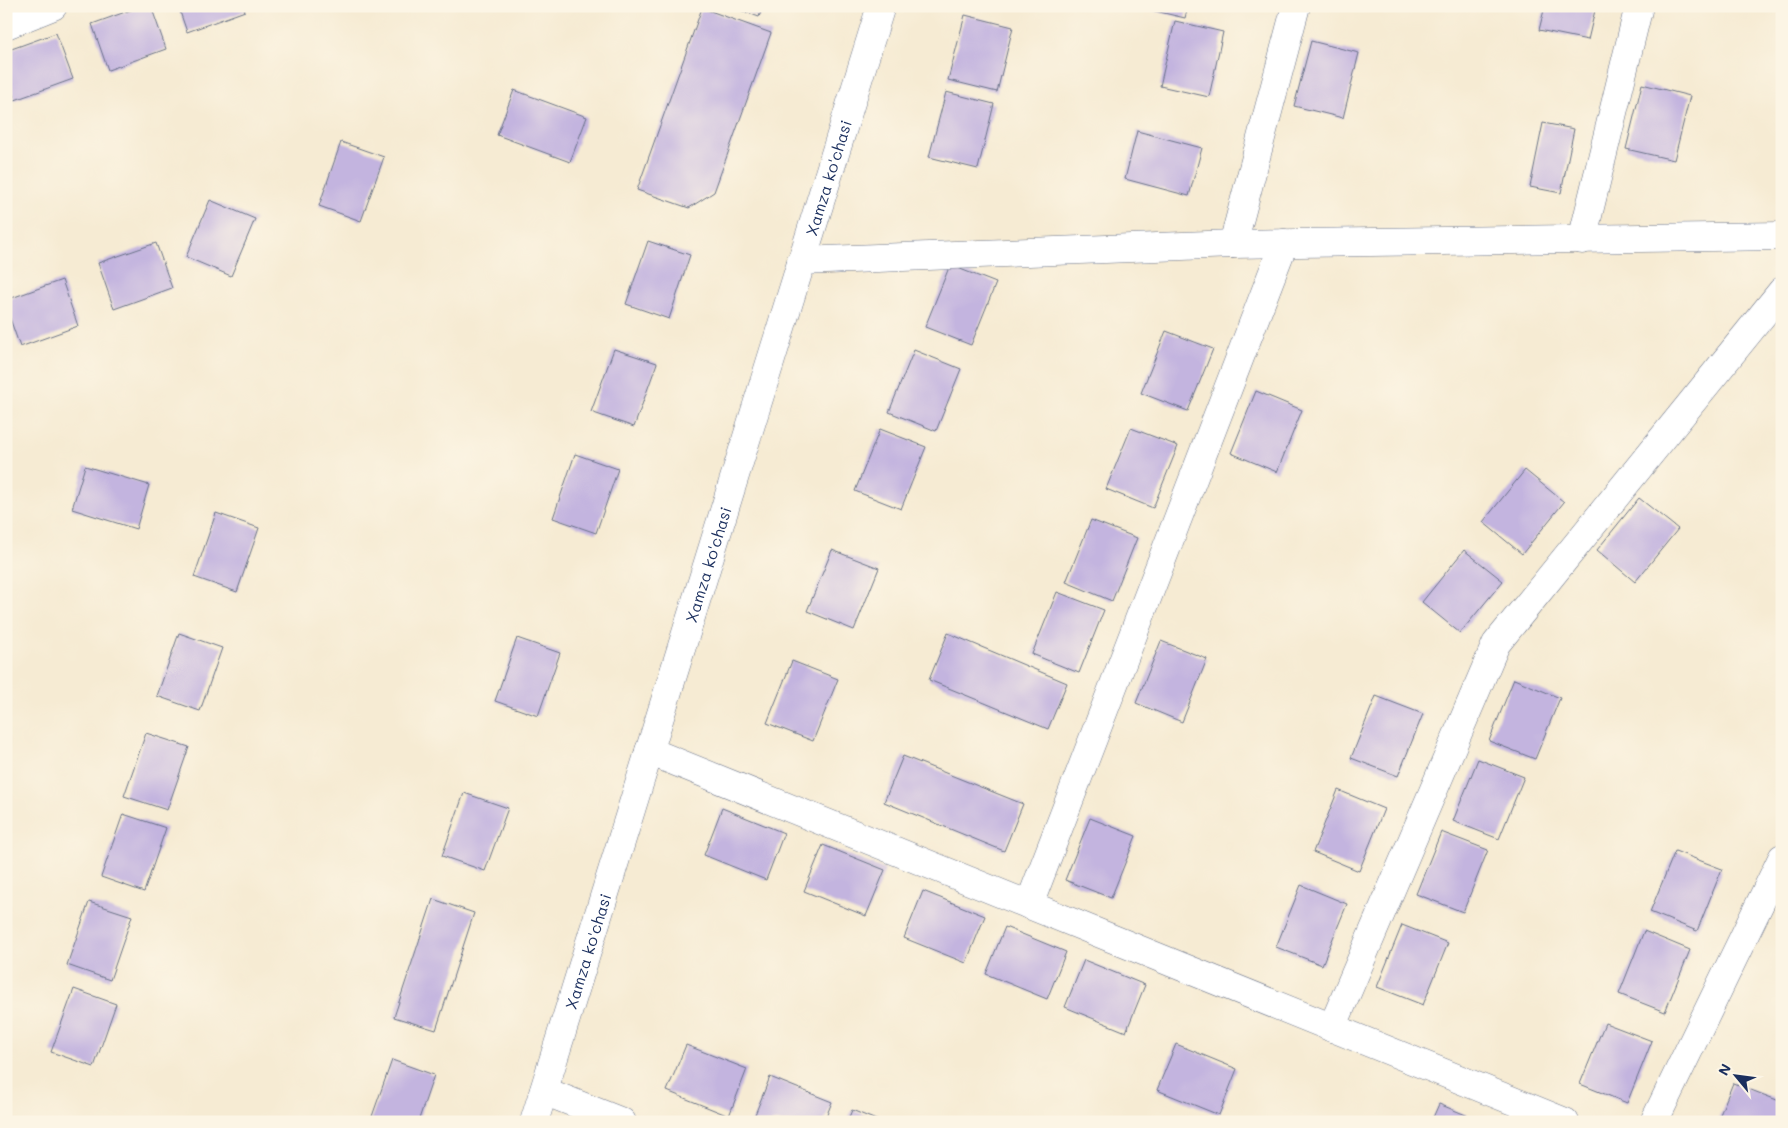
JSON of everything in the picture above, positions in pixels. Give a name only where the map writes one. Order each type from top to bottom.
[{"type":"street","points":[[6,25],[53,6]]},
{"type":"street","name":"Xamza ko'chasi","points":[[534,1122],[881,6]]},
{"type":"street","points":[[1233,244],[1296,6]]},
{"type":"street","points":[[1582,240],[1639,6]]},
{"type":"street","points":[[801,262],[1233,244],[1782,236]]},
{"type":"street","points":[[1030,906],[1284,243]]},
{"type":"street","points":[[1332,1028],[1496,644],[1782,291]]},
{"type":"street","points":[[649,751],[1565,1122]]},
{"type":"street","points":[[1654,1122],[1782,858]]},
{"type":"street","points":[[544,1091],[622,1122]]},
{"type":"building","points":[[142,6],[151,6],[166,49],[108,70],[92,24]]},
{"type":"building","points":[[178,6],[243,6],[245,11],[187,32]]},
{"type":"building","points":[[729,6],[763,6],[759,17]]},
{"type":"building","points":[[1134,6],[1188,6],[1185,18]]},
{"type":"building","points":[[1545,6],[1596,6],[1588,40],[1539,30]]},
{"type":"building","points":[[702,8],[771,33],[714,192],[689,208],[637,190]]},
{"type":"building","points":[[965,15],[1013,27],[997,92],[948,80]]},
{"type":"building","points":[[1175,21],[1223,32],[1209,97],[1160,86]]},
{"type":"building","points":[[56,33],[73,79],[15,100],[6,76],[6,51]]},
{"type":"building","points":[[1311,41],[1359,53],[1343,118],[1294,106]]},
{"type":"building","points":[[1642,84],[1690,96],[1674,160],[1626,149]]},
{"type":"building","points":[[514,90],[587,117],[570,162],[497,135]]},
{"type":"building","points":[[946,92],[994,104],[978,169],[929,157]]},
{"type":"building","points":[[1543,123],[1574,129],[1561,193],[1530,187]]},
{"type":"building","points":[[1137,131],[1202,148],[1189,196],[1125,179]]},
{"type":"building","points":[[341,142],[384,157],[361,221],[319,206]]},
{"type":"building","points":[[210,200],[255,219],[231,276],[186,257]]},
{"type":"building","points":[[648,241],[690,255],[669,319],[626,304]]},
{"type":"building","points":[[156,243],[172,288],[114,309],[98,263]]},
{"type":"building","points":[[950,265],[996,283],[971,345],[925,327]]},
{"type":"building","points":[[62,280],[78,326],[20,347],[6,307],[6,300]]},
{"type":"building","points":[[1166,331],[1213,349],[1188,411],[1141,393]]},
{"type":"building","points":[[614,349],[657,363],[634,427],[591,412]]},
{"type":"building","points":[[914,350],[961,369],[936,431],[889,412]]},
{"type":"building","points":[[1256,391],[1302,410],[1277,472],[1231,453]]},
{"type":"building","points":[[1131,428],[1178,446],[1153,508],[1106,489]]},
{"type":"building","points":[[880,429],[926,447],[901,509],[855,491]]},
{"type":"building","points":[[575,454],[618,469],[596,533],[553,518]]},
{"type":"building","points":[[85,466],[149,485],[136,529],[72,509]]},
{"type":"building","points":[[1525,470],[1564,502],[1522,554],[1483,522]]},
{"type":"building","points":[[1639,498],[1678,529],[1635,582],[1597,550]]},
{"type":"building","points":[[216,513],[259,528],[237,592],[194,577]]},
{"type":"building","points":[[1091,520],[1137,538],[1112,601],[1066,582]]},
{"type":"building","points":[[832,550],[879,568],[854,630],[807,611]]},
{"type":"building","points":[[1464,550],[1503,581],[1460,633],[1422,602]]},
{"type":"building","points":[[1057,592],[1104,610],[1079,673],[1032,654]]},
{"type":"building","points":[[179,633],[222,648],[200,711],[157,696]]},
{"type":"building","points":[[948,633],[1067,683],[1048,729],[929,680]]},
{"type":"building","points":[[517,638],[560,653],[538,716],[495,701]]},
{"type":"building","points":[[1161,641],[1207,659],[1182,722],[1136,703]]},
{"type":"building","points":[[792,661],[838,679],[813,741],[767,723]]},
{"type":"building","points":[[1514,679],[1560,698],[1535,759],[1489,741]]},
{"type":"building","points":[[1376,696],[1423,714],[1398,776],[1351,758]]},
{"type":"building","points":[[146,733],[189,747],[167,810],[124,796]]},
{"type":"building","points":[[903,756],[1023,804],[1004,851],[884,802]]},
{"type":"building","points":[[1478,759],[1524,777],[1499,839],[1453,821]]},
{"type":"building","points":[[1338,790],[1384,809],[1359,871],[1313,852]]},
{"type":"building","points":[[464,793],[508,808],[485,871],[442,856]]},
{"type":"building","points":[[722,808],[784,833],[766,880],[704,855]]},
{"type":"building","points":[[123,814],[166,828],[144,892],[101,877]]},
{"type":"building","points":[[1090,818],[1136,836],[1111,898],[1065,880]]},
{"type":"building","points":[[1441,832],[1488,850],[1463,912],[1416,894]]},
{"type":"building","points":[[823,845],[885,870],[866,916],[804,891]]},
{"type":"building","points":[[1675,851],[1722,869],[1697,931],[1650,912]]},
{"type":"building","points":[[1301,885],[1347,904],[1322,965],[1276,947]]},
{"type":"building","points":[[923,891],[985,916],[966,963],[904,938]]},
{"type":"building","points":[[433,899],[474,913],[436,1030],[394,1017]]},
{"type":"building","points":[[89,902],[132,916],[110,980],[67,965]]},
{"type":"building","points":[[1402,925],[1448,943],[1423,1005],[1377,987]]},
{"type":"building","points":[[1005,927],[1066,952],[1047,999],[986,974]]},
{"type":"building","points":[[1644,931],[1690,950],[1665,1012],[1619,994]]},
{"type":"building","points":[[1084,960],[1145,985],[1126,1032],[1065,1007]]},
{"type":"building","points":[[74,989],[116,1004],[94,1067],[51,1052]]},
{"type":"building","points":[[1605,1023],[1652,1041],[1627,1103],[1580,1084]]},
{"type":"building","points":[[1176,1044],[1237,1069],[1219,1115],[1157,1090]]},
{"type":"building","points":[[686,1045],[747,1069],[729,1116],[667,1091]]},
{"type":"building","points":[[392,1060],[434,1075],[418,1122],[370,1122]]},
{"type":"building","points":[[770,1077],[832,1102],[824,1122],[752,1122]]},
{"type":"building","points":[[1733,1083],[1782,1102],[1782,1122],[1717,1122]]},
{"type":"building","points":[[1439,1104],[1483,1122],[1431,1122]]},
{"type":"building","points":[[852,1110],[881,1122],[847,1122]]}]
